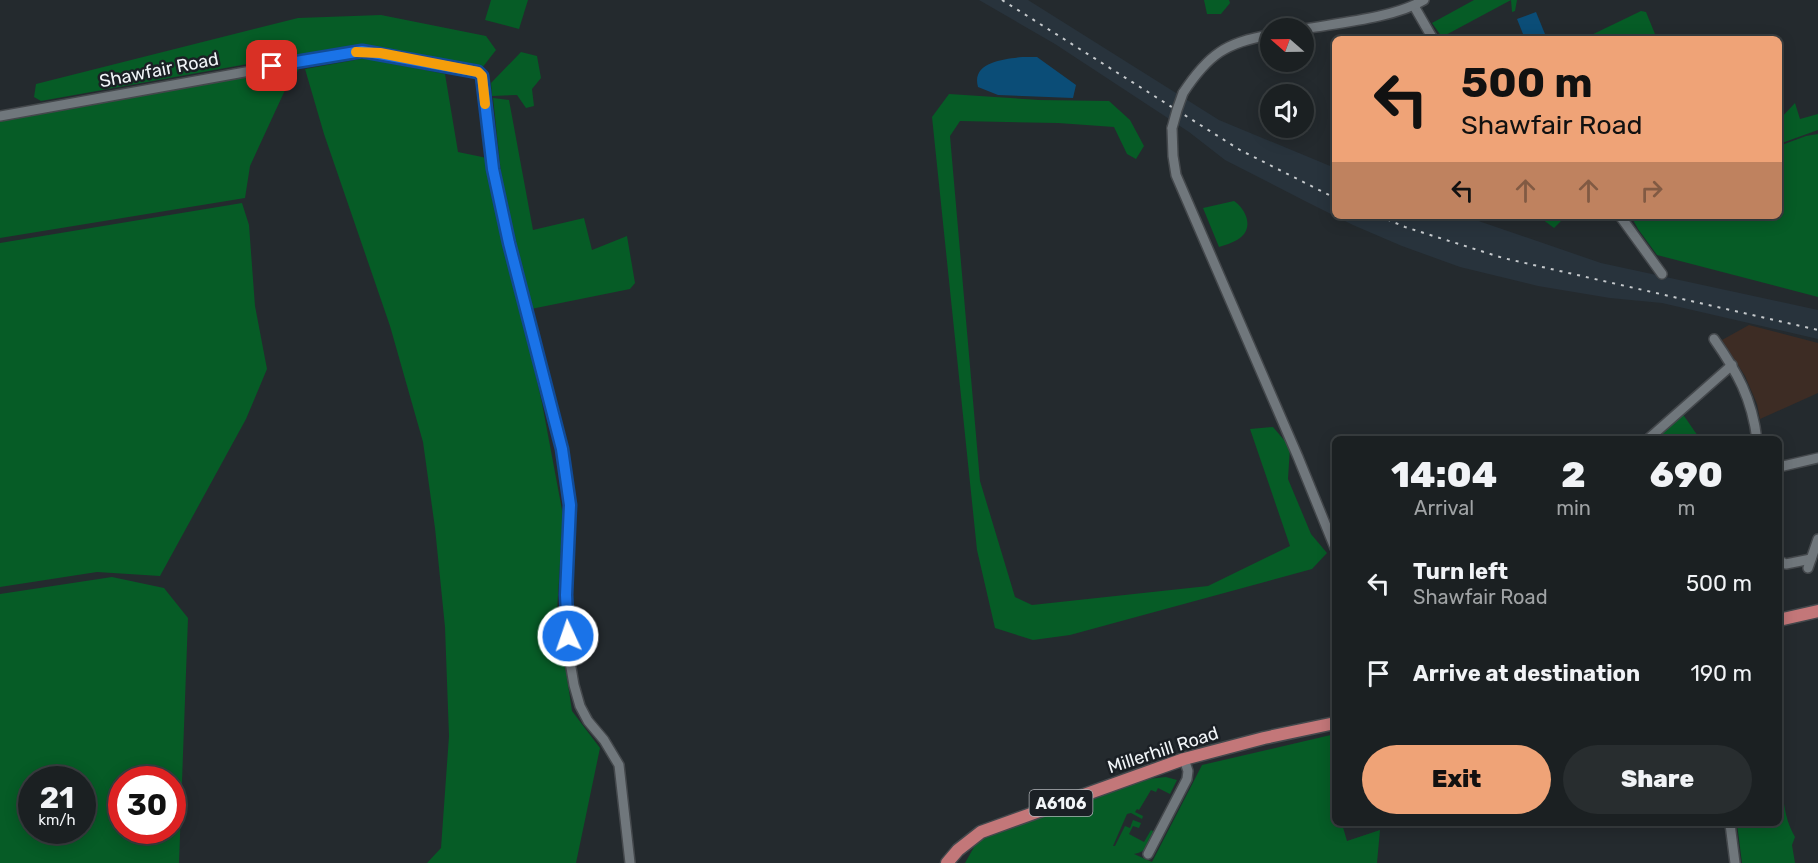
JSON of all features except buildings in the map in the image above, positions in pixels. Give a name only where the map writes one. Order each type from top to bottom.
[{"type":"main road","points":[[1782,619],[1818,611]]},
{"type":"main road","name":"Millerhill Road","points":[[947,863],[958,850],[981,832],[1184,759],[1264,738],[1332,724]]},
{"type":"street","points":[[1314,27],[1414,6],[1424,0]]},
{"type":"street","points":[[1414,6],[1431,36]]},
{"type":"street","points":[[1260,36],[1248,38],[1229,46],[1209,60],[1194,76],[1183,93],[1172,128],[1173,156],[1176,175],[1332,541]]},
{"type":"street","name":"Shawfair Road","points":[[0,116],[362,51],[478,72],[482,76],[493,169],[509,243],[564,460],[570,505],[566,595],[569,656],[574,685],[580,706],[588,721],[604,740],[619,765],[630,863]]},
{"type":"street","points":[[1622,219],[1662,274]]},
{"type":"street","points":[[1714,339],[1732,365],[1750,401],[1756,436]]},
{"type":"street","points":[[1652,436],[1732,365]]},
{"type":"street","points":[[1782,466],[1818,458]]},
{"type":"street","points":[[1782,562],[1810,563],[1818,539]]},
{"type":"street","points":[[1148,854],[1187,779],[1188,771],[1184,759]]},
{"type":"street","points":[[1730,826],[1735,863]]},
{"type":"shaded area","points":[[979,0],[1028,0],[1219,120],[1332,167],[1332,214],[1225,160],[1189,132],[1055,44]]},
{"type":"shaded area","points":[[1341,219],[1473,219],[1601,263],[1818,310],[1818,339],[1662,303],[1610,298],[1538,286],[1460,267],[1402,246]]},
{"type":"shaded area","points":[[1749,325],[1818,343],[1818,393],[1760,419],[1757,404],[1745,376],[1722,340]]},
{"type":"green space","points":[[491,0],[528,0],[519,29],[485,20]]},
{"type":"green space","points":[[1204,0],[1229,0],[1230,3],[1221,14],[1207,14]]},
{"type":"green space","points":[[1474,0],[1511,0],[1444,36],[1441,36],[1432,23]]},
{"type":"green space","points":[[1511,0],[1517,0],[1515,11],[1512,12]]},
{"type":"green space","points":[[1641,11],[1646,12],[1656,36],[1606,35],[1589,36]]},
{"type":"green space","points":[[381,15],[486,36],[496,50],[482,68],[378,47],[343,47],[41,101],[34,97],[36,84],[298,18]]},
{"type":"green space","points":[[521,52],[537,56],[541,78],[532,89],[534,106],[526,108],[517,95],[492,96],[491,83]]},
{"type":"green space","points":[[366,58],[445,74],[458,152],[487,158],[542,403],[563,515],[557,612],[572,711],[600,748],[576,863],[427,863],[441,848],[449,736],[445,627],[423,442],[390,326],[324,134],[305,69]]},
{"type":"green space","points":[[302,65],[286,88],[250,166],[245,198],[0,238],[0,119]]},
{"type":"green space","points":[[949,94],[1039,100],[1109,101],[1130,120],[1144,146],[1136,159],[1127,154],[1114,127],[1058,123],[960,121],[950,136],[980,481],[1015,597],[1032,605],[1208,586],[1290,546],[1250,429],[1273,427],[1290,447],[1288,479],[1311,534],[1327,553],[1312,569],[1070,635],[1033,640],[995,628],[977,550],[932,117]]},
{"type":"green space","points":[[493,98],[509,100],[533,230],[584,218],[592,250],[627,236],[635,283],[630,289],[531,309],[502,183]]},
{"type":"green space","points":[[1795,103],[1800,119],[1818,114],[1818,130],[1782,143],[1782,117]]},
{"type":"green space","points":[[1818,134],[1818,297],[1657,255],[1633,219],[1782,219],[1782,145]]},
{"type":"green space","points":[[1234,201],[1242,209],[1247,220],[1246,231],[1237,240],[1219,247],[1203,208]]},
{"type":"green space","points":[[242,203],[249,225],[255,306],[267,369],[246,419],[160,576],[97,572],[0,587],[0,243]]},
{"type":"green space","points":[[1542,219],[1563,219],[1554,228]]},
{"type":"green space","points":[[1682,413],[1698,436],[1659,436]]},
{"type":"green space","points":[[112,577],[164,588],[188,618],[183,766],[108,766],[108,844],[180,844],[179,863],[0,863],[0,594]]},
{"type":"green space","points":[[1332,735],[1332,826],[1343,826],[1347,841],[1380,830],[1377,863],[965,863],[978,840],[1147,779],[1166,777],[1177,780],[1170,794],[1158,788],[1156,792],[1151,790],[1139,810],[1135,812],[1143,816],[1142,819],[1131,813],[1127,814],[1113,846],[1125,826],[1130,828],[1133,820],[1141,823],[1139,828],[1133,826],[1129,834],[1144,842],[1151,830],[1156,833],[1145,849],[1134,854],[1152,862],[1202,765]]},
{"type":"green space","points":[[1783,793],[1786,816],[1795,837],[1792,845],[1795,863],[1742,863],[1737,826],[1782,826]]},
{"type":"water","points":[[1536,12],[1546,36],[1524,36],[1517,19]]},
{"type":"water","points":[[1037,57],[1076,85],[1073,98],[998,95],[978,87],[979,72],[984,67],[998,61]]},
{"type":"railway","points":[[1002,0],[1240,150],[1332,196]]},
{"type":"railway","points":[[1386,219],[1503,258],[1818,330]]},
{"type":"slow traffic","points":[[356,52],[380,53],[478,72],[482,76],[485,104]]},
{"type":"route","points":[[272,66],[362,51],[478,72],[482,76],[493,169],[509,243],[562,449],[570,505],[566,595],[568,636]]}]
